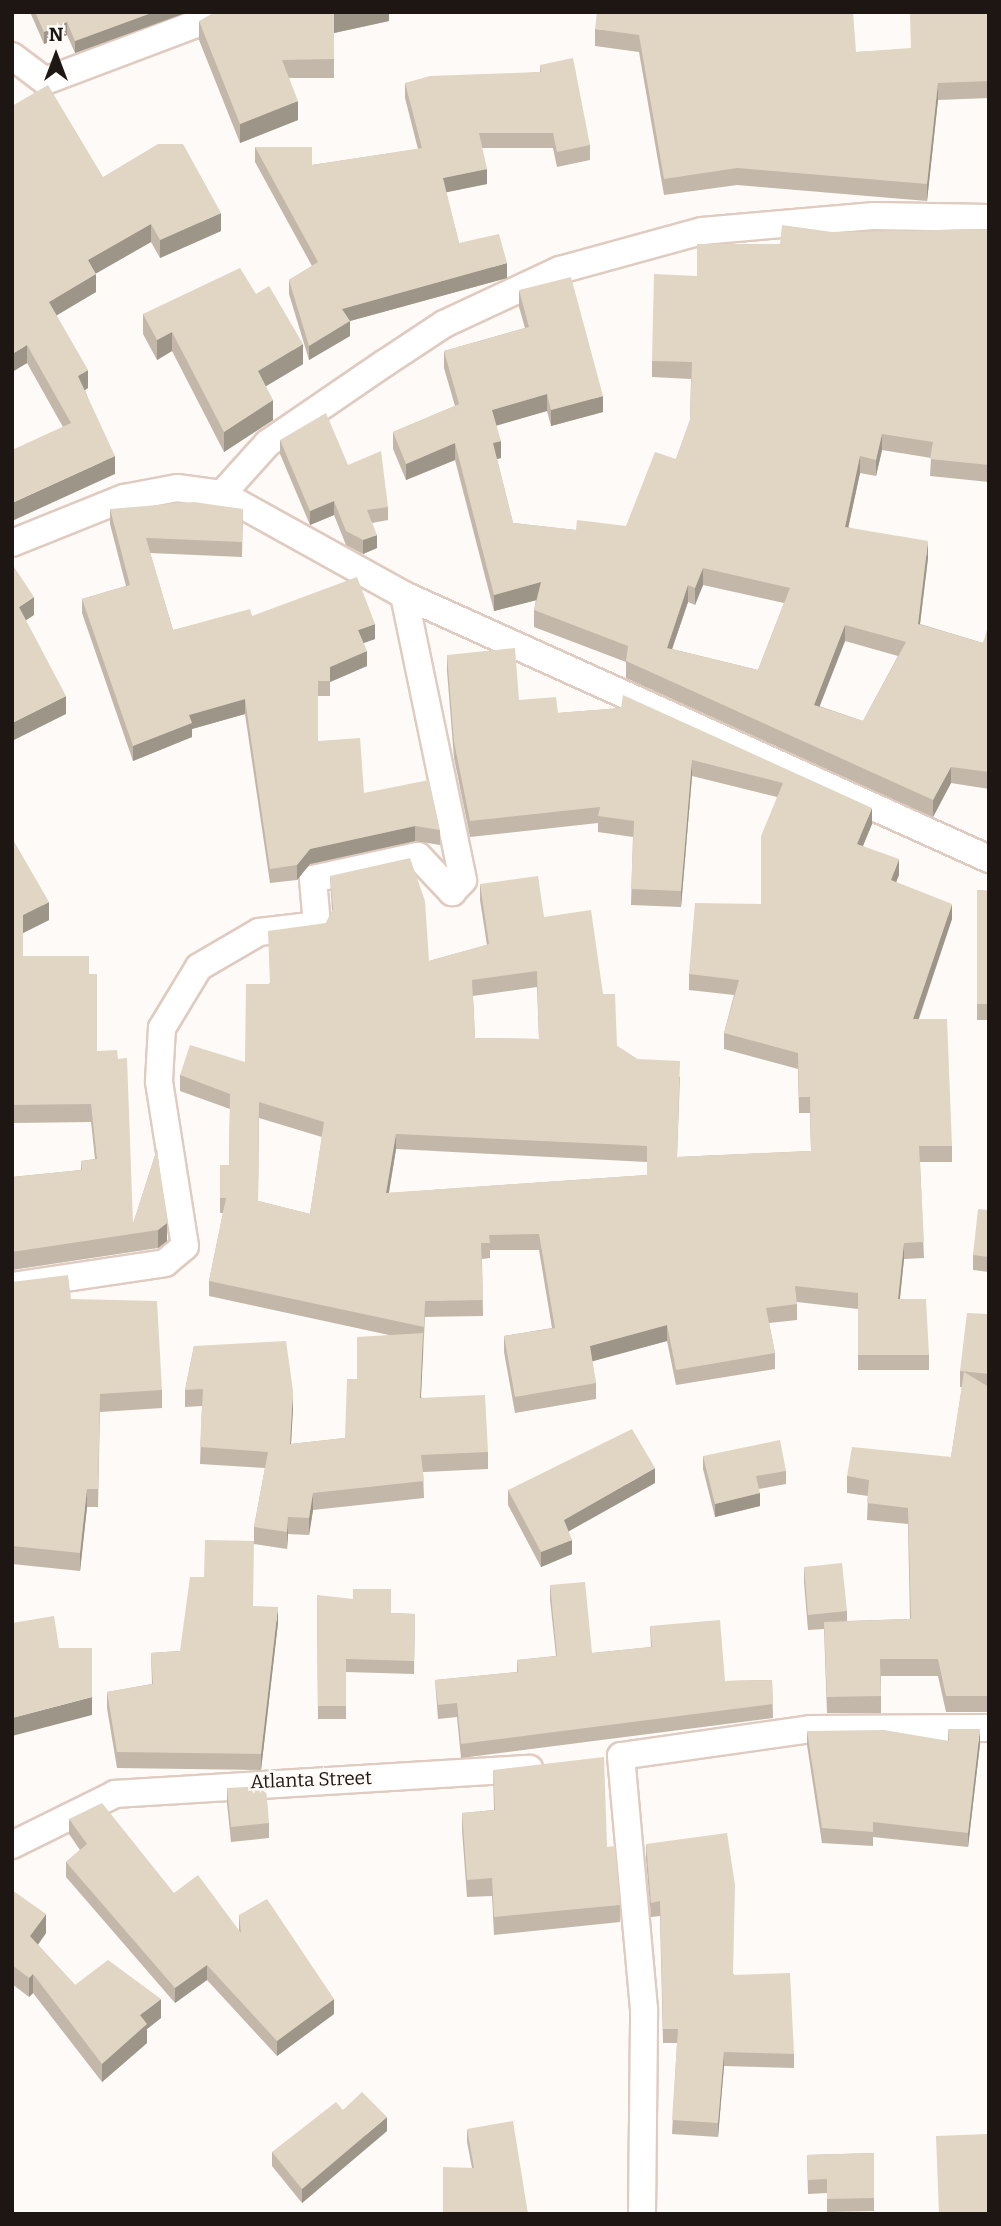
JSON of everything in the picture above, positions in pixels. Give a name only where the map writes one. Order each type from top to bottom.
[{"type":"street","points":[[12,55],[45,81],[228,12]]},
{"type":"street","points":[[222,494],[268,443],[424,337],[560,270],[702,231],[874,216],[989,218]]},
{"type":"street","points":[[12,543],[124,498],[177,488],[222,494],[404,595],[989,859]]},
{"type":"street","points":[[12,1286],[165,1263],[185,1246],[159,1081],[162,1028],[199,967],[259,932],[317,925],[313,880],[418,856],[452,892],[463,880],[404,595]]},
{"type":"street","points":[[594,1760],[810,1729],[989,1728]]},
{"type":"street","points":[[621,1756],[644,2009],[642,2214]]},
{"type":"street","name":"Atlanta Street","points":[[12,1845],[115,1794],[554,1765]]},
{"type":"building","points":[[35,12],[154,12],[75,41],[67,22],[44,32]]},
{"type":"building","points":[[215,12],[341,12],[334,14],[334,59],[282,60],[298,101],[240,124],[199,21]]},
{"type":"building","points":[[597,12],[853,12],[856,52],[911,48],[910,12],[989,12],[989,81],[938,83],[927,184],[737,168],[664,179],[639,35],[595,29]]},
{"type":"building","points":[[573,58],[590,145],[557,152],[553,133],[479,133],[487,169],[443,178],[459,243],[499,234],[507,263],[342,309],[350,321],[309,346],[289,280],[318,262],[255,147],[312,147],[312,165],[422,148],[405,83],[430,76],[541,72],[540,65]]},
{"type":"building","points":[[48,85],[103,177],[158,144],[183,144],[221,213],[160,240],[151,224],[88,260],[96,274],[49,302],[88,370],[78,376],[115,456],[12,503],[12,450],[71,423],[27,345],[12,354],[12,106]]},
{"type":"building","points":[[782,225],[832,232],[989,229],[989,465],[930,459],[933,442],[882,434],[876,460],[860,456],[845,527],[928,541],[918,624],[983,643],[987,630],[989,631],[989,772],[951,767],[933,800],[626,661],[628,646],[534,610],[541,582],[494,595],[455,443],[406,464],[393,432],[459,404],[444,351],[529,327],[519,290],[571,277],[603,396],[551,410],[547,394],[492,410],[501,441],[493,443],[513,523],[576,530],[577,520],[626,526],[655,452],[676,459],[690,420],[692,362],[652,361],[654,274],[697,276],[697,244],[780,244]],"holes":[[[703,568],[790,588],[758,670],[667,648],[688,585],[695,588]],[[845,625],[906,642],[863,721],[814,705]]]},
{"type":"building","points":[[240,268],[256,294],[269,286],[303,344],[258,371],[273,400],[224,432],[172,332],[157,340],[143,314]]},
{"type":"building","points":[[326,413],[348,465],[381,451],[388,507],[367,510],[377,535],[363,540],[346,531],[334,501],[310,511],[280,440]]},
{"type":"building","points":[[194,502],[243,509],[242,542],[146,538],[173,630],[250,609],[252,616],[357,577],[375,624],[358,630],[367,651],[330,667],[330,681],[318,681],[318,741],[360,738],[364,793],[429,780],[440,830],[415,826],[310,849],[297,865],[270,869],[245,699],[189,715],[192,723],[133,746],[82,599],[130,585],[110,509]]},
{"type":"building","points":[[12,564],[34,597],[19,607],[66,696],[12,723]]},
{"type":"building","points":[[515,648],[519,700],[556,697],[558,713],[621,708],[623,695],[872,808],[857,844],[899,859],[891,880],[952,904],[913,1019],[947,1019],[952,1146],[919,1146],[924,1242],[904,1243],[898,1299],[926,1299],[929,1355],[858,1355],[858,1293],[795,1286],[797,1304],[766,1308],[775,1353],[676,1370],[667,1325],[590,1346],[596,1383],[515,1397],[504,1336],[555,1328],[539,1234],[489,1235],[490,1243],[481,1243],[483,1300],[425,1301],[424,1327],[209,1281],[226,1198],[220,1198],[220,1165],[229,1165],[230,1094],[180,1075],[190,1045],[245,1062],[246,984],[270,984],[268,931],[326,923],[333,909],[330,876],[410,858],[425,901],[429,961],[489,944],[480,884],[538,876],[544,917],[591,910],[603,994],[615,994],[617,1046],[637,1059],[680,1061],[677,1157],[811,1151],[810,1097],[799,1097],[798,1053],[724,1033],[739,980],[689,974],[695,903],[761,904],[761,836],[783,783],[692,760],[681,891],[631,889],[634,821],[598,816],[600,807],[470,821],[454,742],[447,655]],"holes":[[[537,971],[539,1039],[475,1038],[472,980]],[[259,1102],[324,1122],[310,1214],[258,1201]],[[396,1134],[647,1146],[647,1175],[386,1193]]]},
{"type":"building","points":[[12,838],[49,902],[23,915],[23,956],[89,956],[89,974],[97,974],[97,1051],[117,1050],[118,1059],[127,1058],[133,1224],[157,1149],[167,1223],[158,1230],[12,1252],[12,1177],[82,1170],[81,1161],[97,1159],[91,1104],[12,1105]]},
{"type":"building","points":[[977,890],[989,891],[989,1004],[977,1004]]},
{"type":"building","points":[[978,1209],[989,1210],[989,1257],[973,1255]]},
{"type":"building","points":[[68,1275],[71,1299],[157,1301],[162,1390],[100,1394],[98,1489],[87,1489],[80,1553],[12,1546],[12,1282]]},
{"type":"building","points":[[967,1313],[989,1314],[989,1374],[960,1371]]},
{"type":"building","points":[[423,1333],[420,1398],[485,1395],[488,1452],[421,1455],[424,1481],[313,1493],[309,1518],[288,1517],[287,1532],[254,1527],[268,1452],[200,1447],[203,1389],[185,1390],[194,1346],[286,1341],[293,1391],[290,1444],[345,1438],[347,1379],[357,1379],[357,1337]]},
{"type":"building","points":[[964,1372],[989,1387],[989,1696],[946,1696],[938,1659],[880,1659],[881,1696],[827,1697],[824,1622],[911,1619],[908,1508],[867,1503],[869,1480],[847,1476],[852,1447],[951,1457]]},
{"type":"building","points":[[632,1429],[655,1468],[564,1520],[572,1540],[541,1552],[508,1490]]},
{"type":"building","points":[[780,1440],[786,1471],[756,1476],[760,1493],[715,1504],[703,1456]]},
{"type":"building","points":[[205,1540],[254,1541],[253,1606],[278,1607],[261,1754],[117,1752],[107,1692],[153,1684],[151,1653],[180,1651],[190,1577],[204,1577]]},
{"type":"building","points":[[842,1563],[847,1611],[808,1615],[804,1567]]},
{"type":"building","points":[[585,1582],[592,1653],[652,1647],[650,1626],[720,1620],[725,1681],[772,1680],[773,1704],[461,1744],[457,1703],[438,1705],[435,1680],[518,1672],[517,1660],[557,1656],[550,1585]]},
{"type":"building","points":[[353,1589],[391,1589],[391,1613],[415,1614],[414,1661],[346,1659],[346,1706],[318,1706],[317,1595],[353,1599]]},
{"type":"building","points":[[54,1616],[59,1648],[92,1648],[92,1697],[12,1718],[12,1623]]},
{"type":"building","points":[[948,1729],[980,1729],[968,1833],[873,1822],[873,1832],[822,1828],[807,1731],[884,1730],[949,1741]]},
{"type":"building","points":[[604,1757],[607,1847],[615,1846],[620,1905],[494,1917],[492,1878],[467,1880],[462,1813],[495,1810],[493,1770]]},
{"type":"building","points":[[266,1786],[269,1823],[231,1827],[227,1788]]},
{"type":"building","points":[[102,1803],[174,1893],[198,1875],[241,1933],[239,1915],[267,1899],[334,1999],[277,2041],[207,1965],[175,1988],[66,1862],[87,1844],[69,1819]]},
{"type":"building","points":[[727,1833],[735,1885],[733,1975],[790,1973],[794,2054],[724,2052],[718,2123],[672,2120],[678,2029],[663,2029],[660,1901],[651,1903],[646,1844]]},
{"type":"building","points":[[12,1890],[46,1914],[30,1936],[75,1985],[108,1960],[161,1999],[140,2015],[147,2024],[102,2064],[33,1974],[29,1978],[12,1965]]},
{"type":"building","points":[[362,2092],[387,2117],[302,2189],[272,2152],[336,2102],[343,2110]]},
{"type":"building","points":[[513,2121],[528,2214],[443,2214],[443,2167],[474,2168],[467,2129]]},
{"type":"building","points":[[989,2134],[989,2214],[939,2214],[936,2136]]},
{"type":"building","points":[[874,2153],[874,2198],[827,2199],[827,2179],[808,2180],[807,2155]]}]
